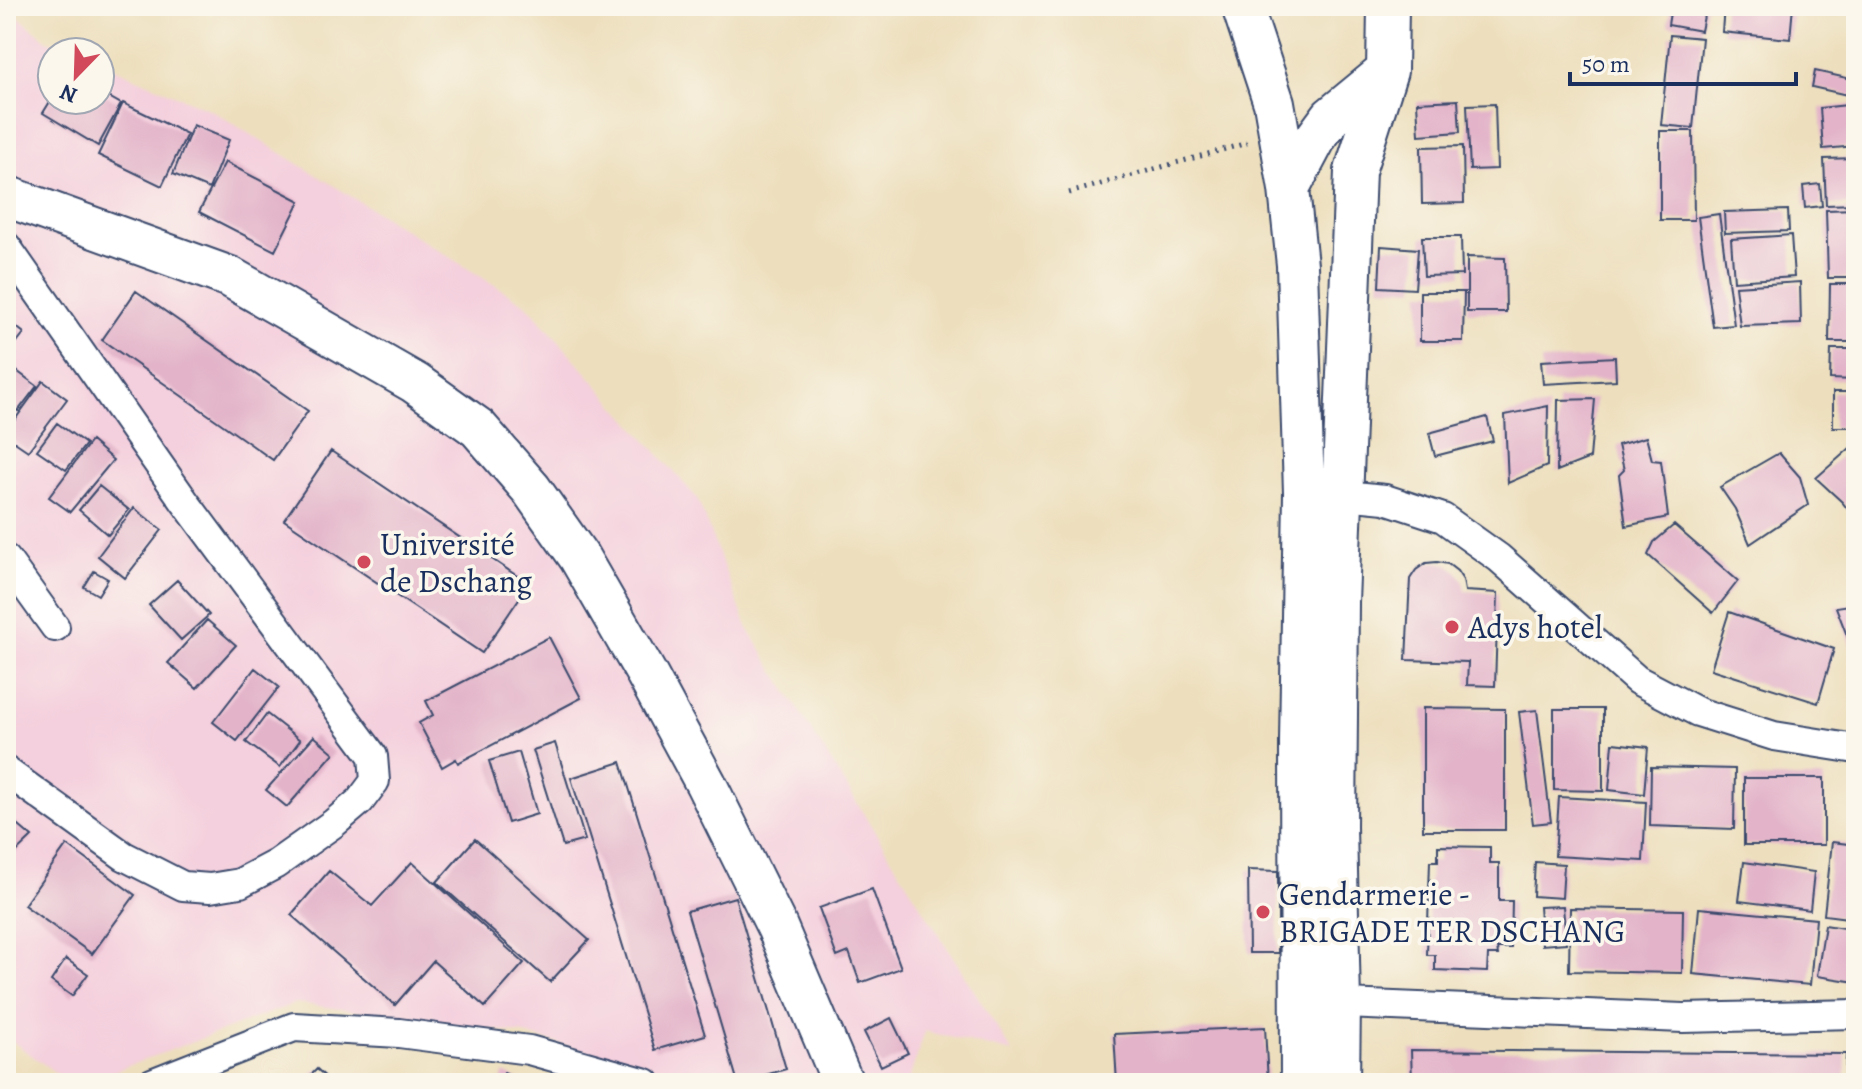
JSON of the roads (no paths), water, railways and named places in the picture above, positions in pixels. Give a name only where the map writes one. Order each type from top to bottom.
[{"type":"street","points":[[1242,6],[1290,124],[1289,189],[1298,296],[1338,602],[1336,827],[1339,1083]]},
{"type":"street","points":[[1301,1083],[1300,742],[1355,171],[1387,71],[1388,6]]},
{"type":"street","points":[[1290,124],[1331,117],[1387,71]]},
{"type":"street","points":[[1290,124],[1355,171]]},
{"type":"street","points":[[6,196],[230,277],[415,383],[478,428],[531,489],[579,557],[646,673],[706,784],[777,927],[843,1083]]},
{"type":"street","points":[[6,246],[185,502],[373,756],[375,781],[360,801],[276,864],[240,883],[210,888],[183,886],[133,862],[6,771]]},
{"type":"street","points":[[1323,493],[1385,499],[1443,518],[1499,558],[1637,680],[1698,712],[1774,736],[1856,749]]},
{"type":"street","points":[[6,559],[55,627]]},
{"type":"street","points":[[1301,1002],[1683,1018],[1856,1014]]},
{"type":"street","points":[[152,1083],[294,1027],[399,1033],[529,1050],[646,1083]]},
{"type":"place","name":"Université de Dschang","points":[[364,562]]},
{"type":"place","name":"Adys hotel","points":[[1452,627]]},
{"type":"place","name":"Gendarmerie - BRIGADE TER DSCHANG","points":[[1263,912]]}]
